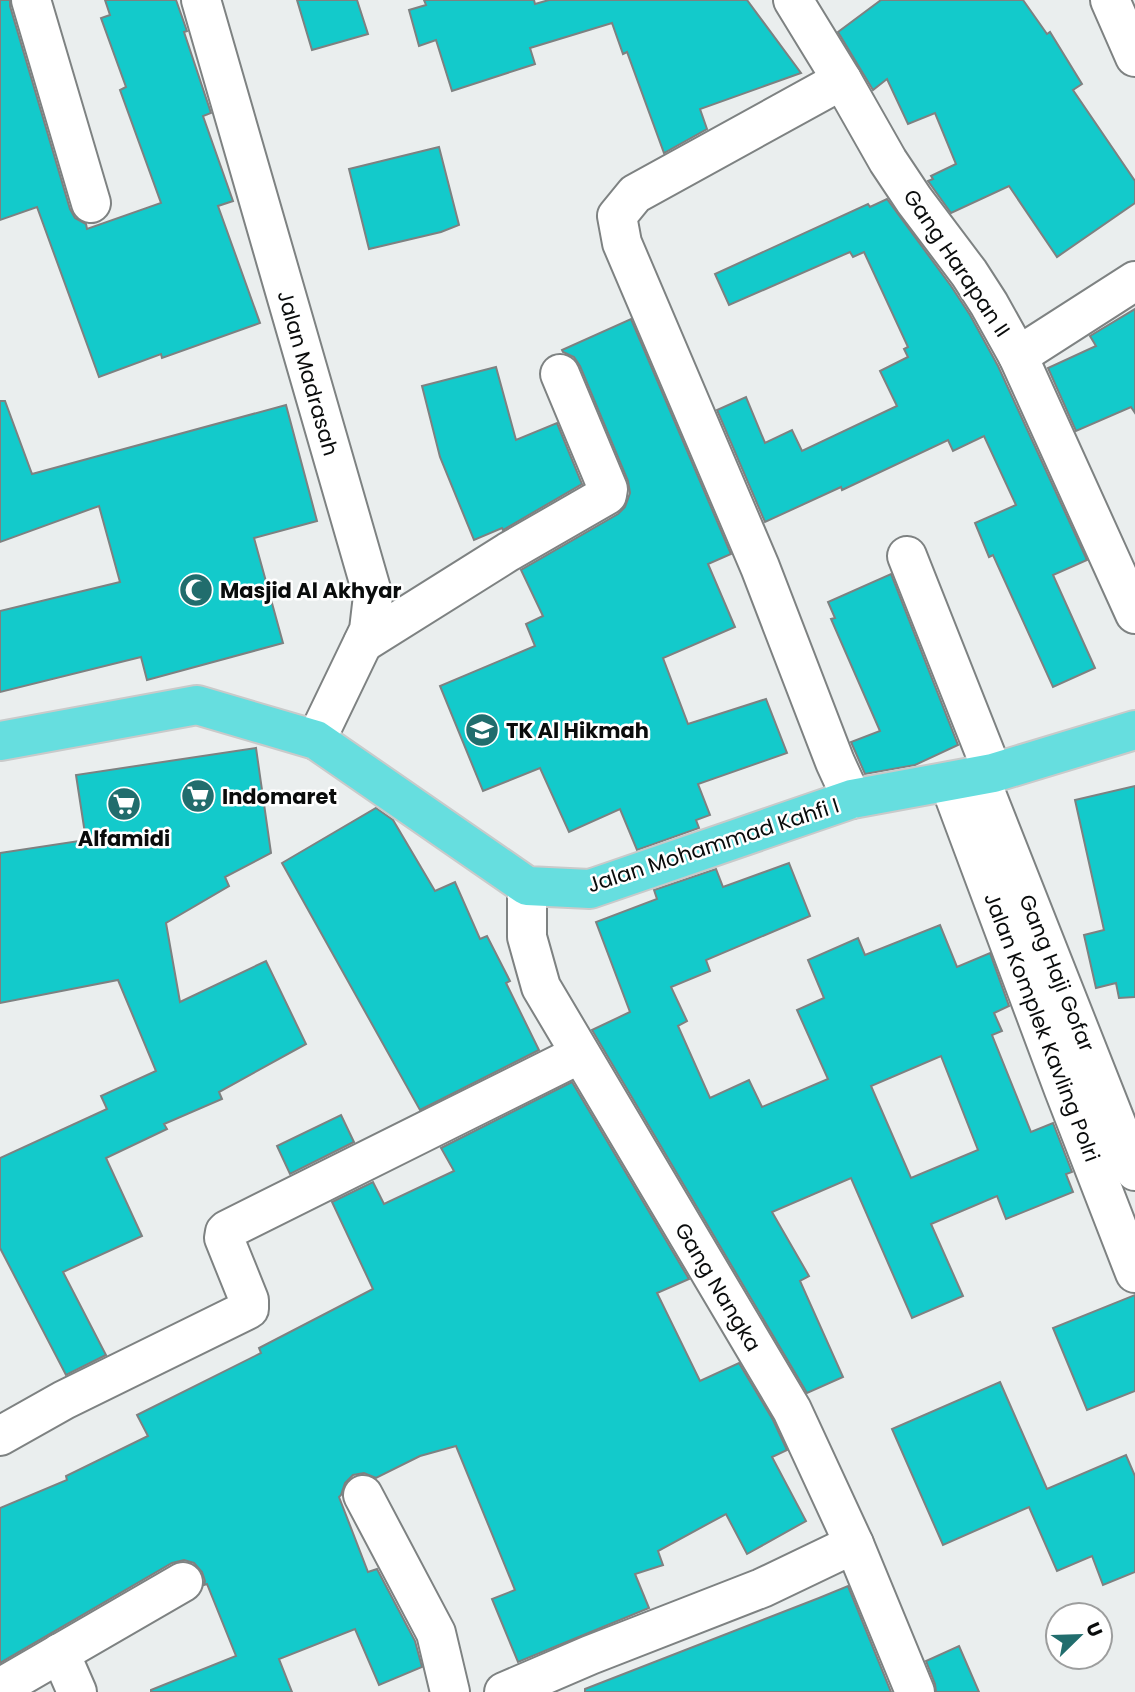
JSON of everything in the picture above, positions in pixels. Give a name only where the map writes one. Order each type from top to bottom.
[{"type":"main road","points":[[0,741],[197,705],[316,740],[527,886]]},
{"type":"main road","name":"Jalan Mohammad Kahfi I","points":[[527,886],[590,889],[852,799],[973,777],[1135,730]]},
{"type":"street","points":[[32,0],[91,203]]},
{"type":"street","name":"Jalan Madrasah","points":[[201,0],[373,596],[369,630],[316,740]]},
{"type":"street","name":"Gang Harapan II","points":[[793,0],[888,161],[969,273],[1018,356],[1135,614]]},
{"type":"street","points":[[1110,0],[1135,57]]},
{"type":"street","points":[[842,80],[635,194],[617,216],[622,243],[760,567],[835,762],[852,799]]},
{"type":"street","points":[[1018,356],[1135,281]]},
{"type":"street","points":[[363,643],[508,552],[607,495],[608,489],[560,374]]},
{"type":"street","points":[[907,556],[973,777]]},
{"type":"street","name":"Gang Haji Gofar","points":[[973,777],[1135,1171]]},
{"type":"street","name":"Jalan Komplek Kavling Polri","points":[[973,777],[1059,1077],[1135,1273]]},
{"type":"street","name":"Gang Nangka","points":[[527,886],[527,937],[541,987],[792,1410],[854,1544],[915,1692]]},
{"type":"street","points":[[0,1436],[64,1400],[249,1309],[249,1300],[225,1238],[227,1230],[580,1054]]},
{"type":"street","points":[[363,1495],[436,1633],[450,1692]]},
{"type":"street","points":[[504,1692],[590,1655],[762,1588],[854,1544]]},
{"type":"street","points":[[0,1688],[183,1582]]},
{"type":"street","points":[[60,1653],[77,1692]]},
{"type":"building","points":[[0,0],[10,0],[70,209],[75,218],[86,224],[87,229],[161,203],[120,90],[126,87],[101,18],[110,15],[105,0],[176,0],[211,113],[203,116],[233,201],[218,206],[260,323],[99,377],[37,207],[0,220]]},
{"type":"building","points":[[297,0],[357,0],[368,34],[312,50]]},
{"type":"building","points":[[424,0],[534,0],[535,4],[549,0],[747,0],[801,73],[700,109],[707,129],[664,153],[627,52],[623,54],[612,23],[530,48],[535,64],[452,91],[436,40],[419,46],[409,10],[426,5]]},
{"type":"building","points":[[881,0],[1023,0],[1047,34],[1050,32],[1082,84],[1073,90],[1135,181],[1135,203],[1057,257],[1009,186],[951,213],[928,181],[933,179],[931,176],[956,164],[935,113],[908,124],[887,79],[873,90],[838,32]]},
{"type":"building","points":[[439,147],[459,225],[441,232],[369,249],[349,169]]},
{"type":"building","points":[[887,199],[970,315],[998,366],[1087,560],[1053,575],[1095,668],[1053,687],[993,555],[989,557],[975,523],[1016,505],[984,436],[953,451],[948,440],[842,490],[841,487],[765,522],[717,410],[746,397],[765,443],[792,430],[802,451],[897,406],[880,371],[908,357],[904,349],[908,347],[864,252],[853,257],[850,252],[729,305],[715,274],[868,204],[870,207]]},
{"type":"building","points":[[1135,309],[1135,413],[1131,407],[1076,431],[1048,368],[1096,346],[1090,336]]},
{"type":"building","points":[[631,319],[731,554],[708,564],[735,627],[663,658],[688,724],[766,699],[787,753],[698,784],[710,815],[696,820],[699,828],[637,850],[620,809],[569,832],[540,768],[483,791],[440,686],[535,646],[526,624],[543,616],[521,570],[618,514],[625,507],[630,493],[628,481],[580,366],[574,357],[562,350]]},
{"type":"building","points":[[496,367],[516,440],[557,423],[582,484],[503,530],[502,528],[474,540],[440,457],[422,386]]},
{"type":"building","name":"Masjid Al Akhyar","points":[[0,401],[5,401],[32,474],[286,405],[317,521],[254,538],[283,643],[147,680],[141,657],[0,692],[0,611],[120,582],[99,506],[0,542]]},
{"type":"building","points":[[891,574],[958,745],[915,765],[865,774],[851,742],[880,731],[831,619],[835,618],[828,602]]},
{"type":"building","points":[[256,748],[271,853],[225,877],[229,886],[166,923],[180,1002],[266,961],[306,1044],[219,1092],[222,1099],[164,1124],[167,1129],[106,1158],[142,1236],[63,1272],[106,1355],[66,1375],[0,1248],[0,1158],[107,1109],[101,1096],[156,1071],[118,980],[0,1003],[0,853],[86,840],[76,775]]},
{"type":"building","points":[[1135,786],[1135,997],[1119,998],[1116,983],[1096,988],[1084,935],[1104,930],[1075,800]]},
{"type":"building","points":[[376,808],[393,820],[435,891],[455,882],[480,939],[487,936],[510,981],[506,983],[539,1050],[420,1110],[282,863]]},
{"type":"building","points":[[789,863],[810,916],[706,960],[710,971],[671,987],[687,1021],[678,1026],[710,1098],[749,1080],[762,1107],[828,1079],[797,1010],[824,998],[808,960],[858,938],[865,955],[940,925],[957,967],[990,953],[1009,1006],[994,1013],[1002,1031],[992,1035],[1031,1132],[1053,1123],[1072,1172],[1066,1174],[1073,1192],[1006,1219],[997,1196],[931,1224],[963,1296],[912,1318],[851,1178],[772,1212],[809,1276],[800,1281],[843,1377],[807,1393],[592,1030],[630,1012],[596,922],[657,899],[654,890],[716,869],[723,887]],"holes":[[[941,1056],[978,1150],[911,1178],[871,1086]]]},
{"type":"building","points":[[572,1082],[689,1279],[657,1293],[700,1381],[739,1363],[773,1420],[787,1450],[772,1457],[806,1521],[747,1554],[726,1514],[658,1551],[663,1565],[635,1574],[649,1608],[518,1662],[492,1599],[515,1590],[456,1446],[420,1456],[376,1478],[364,1473],[353,1475],[345,1483],[339,1497],[368,1572],[377,1569],[415,1641],[422,1667],[379,1685],[355,1629],[279,1659],[292,1692],[151,1692],[236,1656],[207,1584],[204,1585],[202,1572],[194,1563],[184,1560],[172,1563],[0,1663],[0,1508],[67,1480],[66,1476],[148,1436],[137,1415],[261,1353],[259,1348],[373,1289],[332,1202],[373,1182],[384,1204],[454,1171],[441,1148]]},
{"type":"building","points":[[341,1115],[354,1142],[290,1174],[277,1146]]},
{"type":"building","points":[[1135,1295],[1135,1391],[1087,1410],[1053,1328]]},
{"type":"building","points":[[1000,1382],[1047,1489],[1126,1455],[1135,1476],[1135,1572],[1103,1585],[1092,1556],[1057,1571],[1029,1507],[943,1545],[892,1429]]},
{"type":"building","points":[[848,1586],[891,1692],[585,1692],[585,1689]]},
{"type":"building","points":[[959,1646],[979,1692],[936,1692],[926,1661]]},
{"type":"place","name":"Masjid Al Akhyar","points":[[196,590]]},
{"type":"place","name":"TK Al Hikmah","points":[[482,730]]},
{"type":"place","name":"Indomaret","points":[[198,796]]},
{"type":"place","name":"Alfamidi","points":[[124,804]]}]
